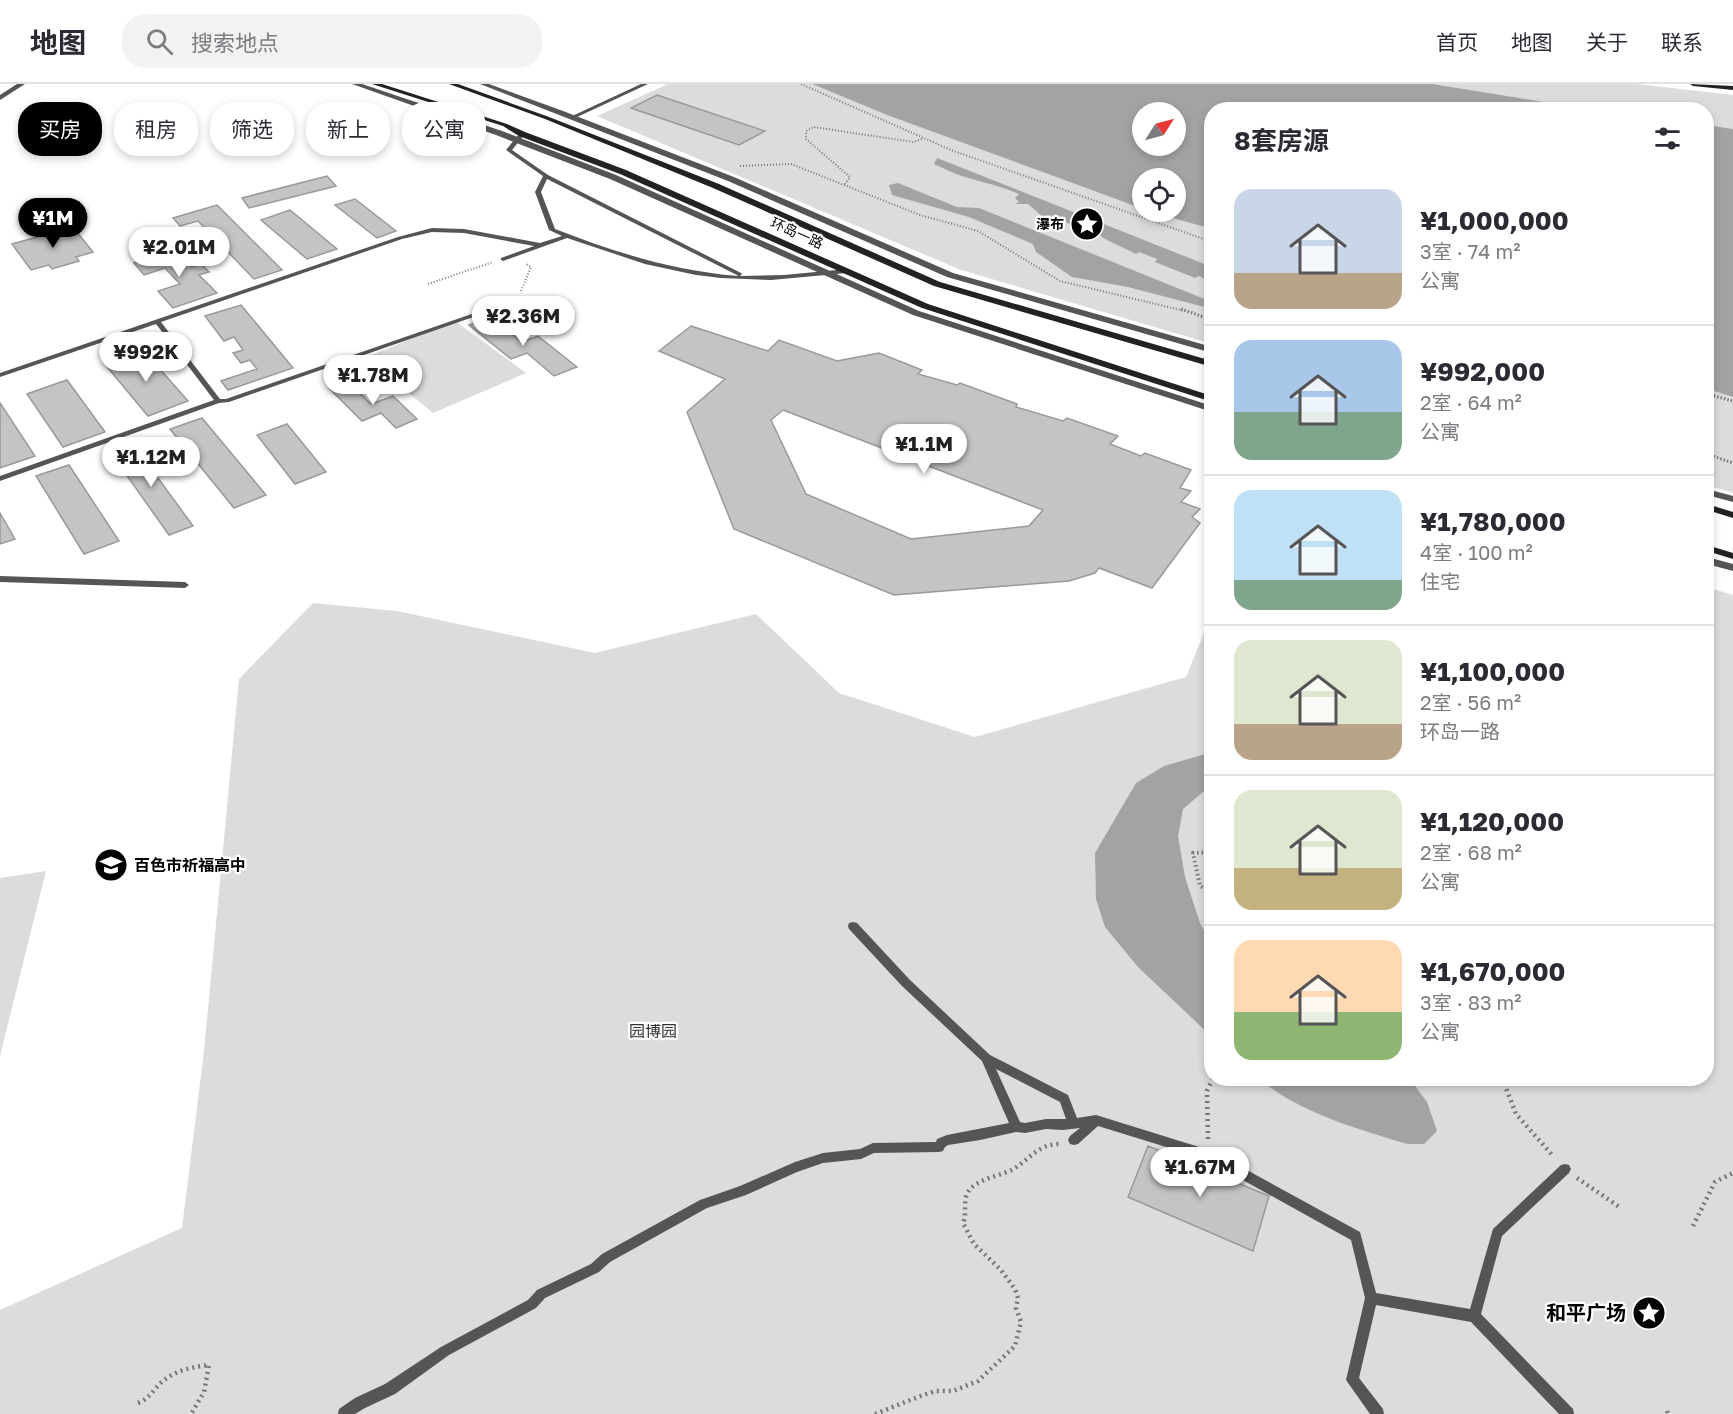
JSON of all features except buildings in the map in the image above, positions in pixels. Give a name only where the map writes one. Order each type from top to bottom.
[{"type":"main road","name":"环岛一路","points":[[375,84],[506,125],[519,136],[623,172],[925,306],[1204,396]]},
{"type":"main road","name":"环岛一路","points":[[452,84],[547,118],[716,186],[938,284],[1204,362]]},
{"type":"main road","points":[[1693,84],[1733,88]]},
{"type":"main road","points":[[1714,509],[1733,515]]},
{"type":"main road","points":[[1714,550],[1733,556]]},
{"type":"street","points":[[0,98],[22,84]]},
{"type":"street","points":[[355,84],[519,136],[915,313],[1204,406]]},
{"type":"street","points":[[483,84],[717,173],[950,275],[1204,348]]},
{"type":"street","points":[[1714,494],[1733,500]]},
{"type":"street","points":[[1714,562],[1733,568]]},
{"type":"lane","points":[[573,117],[645,84]]},
{"type":"lane","points":[[519,136],[509,150],[546,176],[746,278]]},
{"type":"lane","points":[[546,176],[538,192],[552,230],[594,247],[669,268],[746,278],[847,272]]},
{"type":"lane","points":[[0,375],[400,238],[432,230],[464,231],[540,245]]},
{"type":"lane","points":[[503,259],[567,236]]},
{"type":"lane","points":[[0,479],[218,401],[227,400],[517,300]]},
{"type":"lane","points":[[157,321],[218,401]]},
{"type":"lane","points":[[0,579],[185,585]]},
{"type":"lane","points":[[853,926],[906,983],[986,1058],[1064,1099],[1073,1123]]},
{"type":"lane","points":[[986,1058],[1016,1127]]},
{"type":"lane","points":[[1074,1140],[1096,1120]]},
{"type":"lane","points":[[344,1414],[360,1403],[390,1389],[445,1351],[532,1305],[541,1294],[595,1268],[606,1258],[704,1204],[742,1191],[795,1167],[823,1158],[861,1154],[873,1148],[939,1148],[941,1143],[947,1140],[1016,1127],[1096,1120],[1208,1155],[1356,1236],[1371,1298],[1352,1380],[1378,1414]]},
{"type":"lane","points":[[1474,1316],[1497,1233],[1565,1169]]},
{"type":"lane","points":[[1371,1298],[1474,1316],[1568,1414]]},
{"type":"path","points":[[801,84],[922,138],[1204,239]]},
{"type":"path","points":[[845,184],[850,177],[806,139],[806,131],[814,127],[913,142],[922,138]]},
{"type":"path","points":[[717,173],[739,166],[791,164],[920,215],[978,231],[1060,281],[1175,307],[1204,317]]},
{"type":"path","points":[[428,284],[503,259]]},
{"type":"path","points":[[517,300],[531,267]]},
{"type":"path","points":[[1714,396],[1733,401]]},
{"type":"path","points":[[1714,456],[1733,463]]},
{"type":"path","points":[[1204,852],[1193,853],[1200,886],[1204,888]]},
{"type":"path","points":[[1208,1136],[1207,1091],[1209,1086]]},
{"type":"path","points":[[1505,1086],[1516,1114],[1565,1169],[1621,1208]]},
{"type":"path","points":[[875,1414],[923,1395],[936,1391],[953,1391],[978,1381],[1015,1346],[1021,1322],[1016,1308],[1017,1293],[1006,1273],[996,1268],[969,1237],[963,1223],[966,1215],[964,1200],[971,1188],[1014,1169],[1047,1144],[1057,1145],[1074,1140]]},
{"type":"path","points":[[1693,1226],[1714,1182],[1733,1173]]},
{"type":"path","points":[[138,1403],[149,1398],[153,1390],[166,1378],[193,1367],[209,1365],[204,1392],[191,1414]]},
{"type":"green space","points":[[668,84],[812,84],[887,115],[1132,205],[1132,222],[1186,222],[1204,227],[1204,342],[961,270],[597,116]]},
{"type":"green space","points":[[1433,84],[1637,84],[1733,95],[1733,129],[1714,126],[1714,102],[1545,102]]},
{"type":"green space","points":[[455,321],[526,373],[433,413],[393,380],[374,388],[347,365]]},
{"type":"green space","points":[[1714,391],[1733,397],[1733,493],[1714,487]]},
{"type":"green space","name":"园博园","points":[[1714,589],[1733,595],[1733,1414],[0,1414],[0,1310],[182,1228],[204,1051],[239,679],[313,603],[397,611],[595,653],[756,614],[839,693],[975,737],[1186,677],[1204,633],[1204,1086],[1714,1086]]},
{"type":"green space","points":[[46,871],[0,1056],[0,878]]},
{"type":"shaded area","points":[[812,84],[1433,84],[1545,102],[1204,102],[1204,227],[1186,222],[1186,168],[1132,168],[1132,205],[887,115]]},
{"type":"shaded area","points":[[1714,126],[1733,129],[1733,397],[1714,391]]},
{"type":"shaded area","name":"瀑布","points":[[937,158],[1204,264],[1204,279],[1199,276],[1195,278],[1155,262],[1157,259],[1139,252],[1136,254],[1103,238],[1094,229],[1079,229],[1058,217],[1043,217],[1028,204],[1015,204],[1019,202],[1015,198],[1019,194],[961,176],[934,164]]},
{"type":"shaded area","points":[[898,183],[957,207],[979,208],[1204,299],[1204,307],[1128,287],[1072,277],[1036,252],[1033,244],[969,217],[892,195],[889,185]]},
{"type":"shaded area","points":[[1204,754],[1204,791],[1183,809],[1178,836],[1185,877],[1204,930],[1204,1029],[1138,967],[1105,927],[1096,899],[1095,853],[1136,783],[1164,766]]},
{"type":"shaded area","points":[[1269,1086],[1415,1086],[1427,1102],[1437,1131],[1424,1144],[1407,1144],[1330,1119],[1293,1102]]},
{"type":"place","name":"瀑布","points":[[1087,224]]},
{"type":"place","name":"百色市祈福高中","points":[[111,865]]},
{"type":"place","name":"和平广场","points":[[1649,1313]]}]
